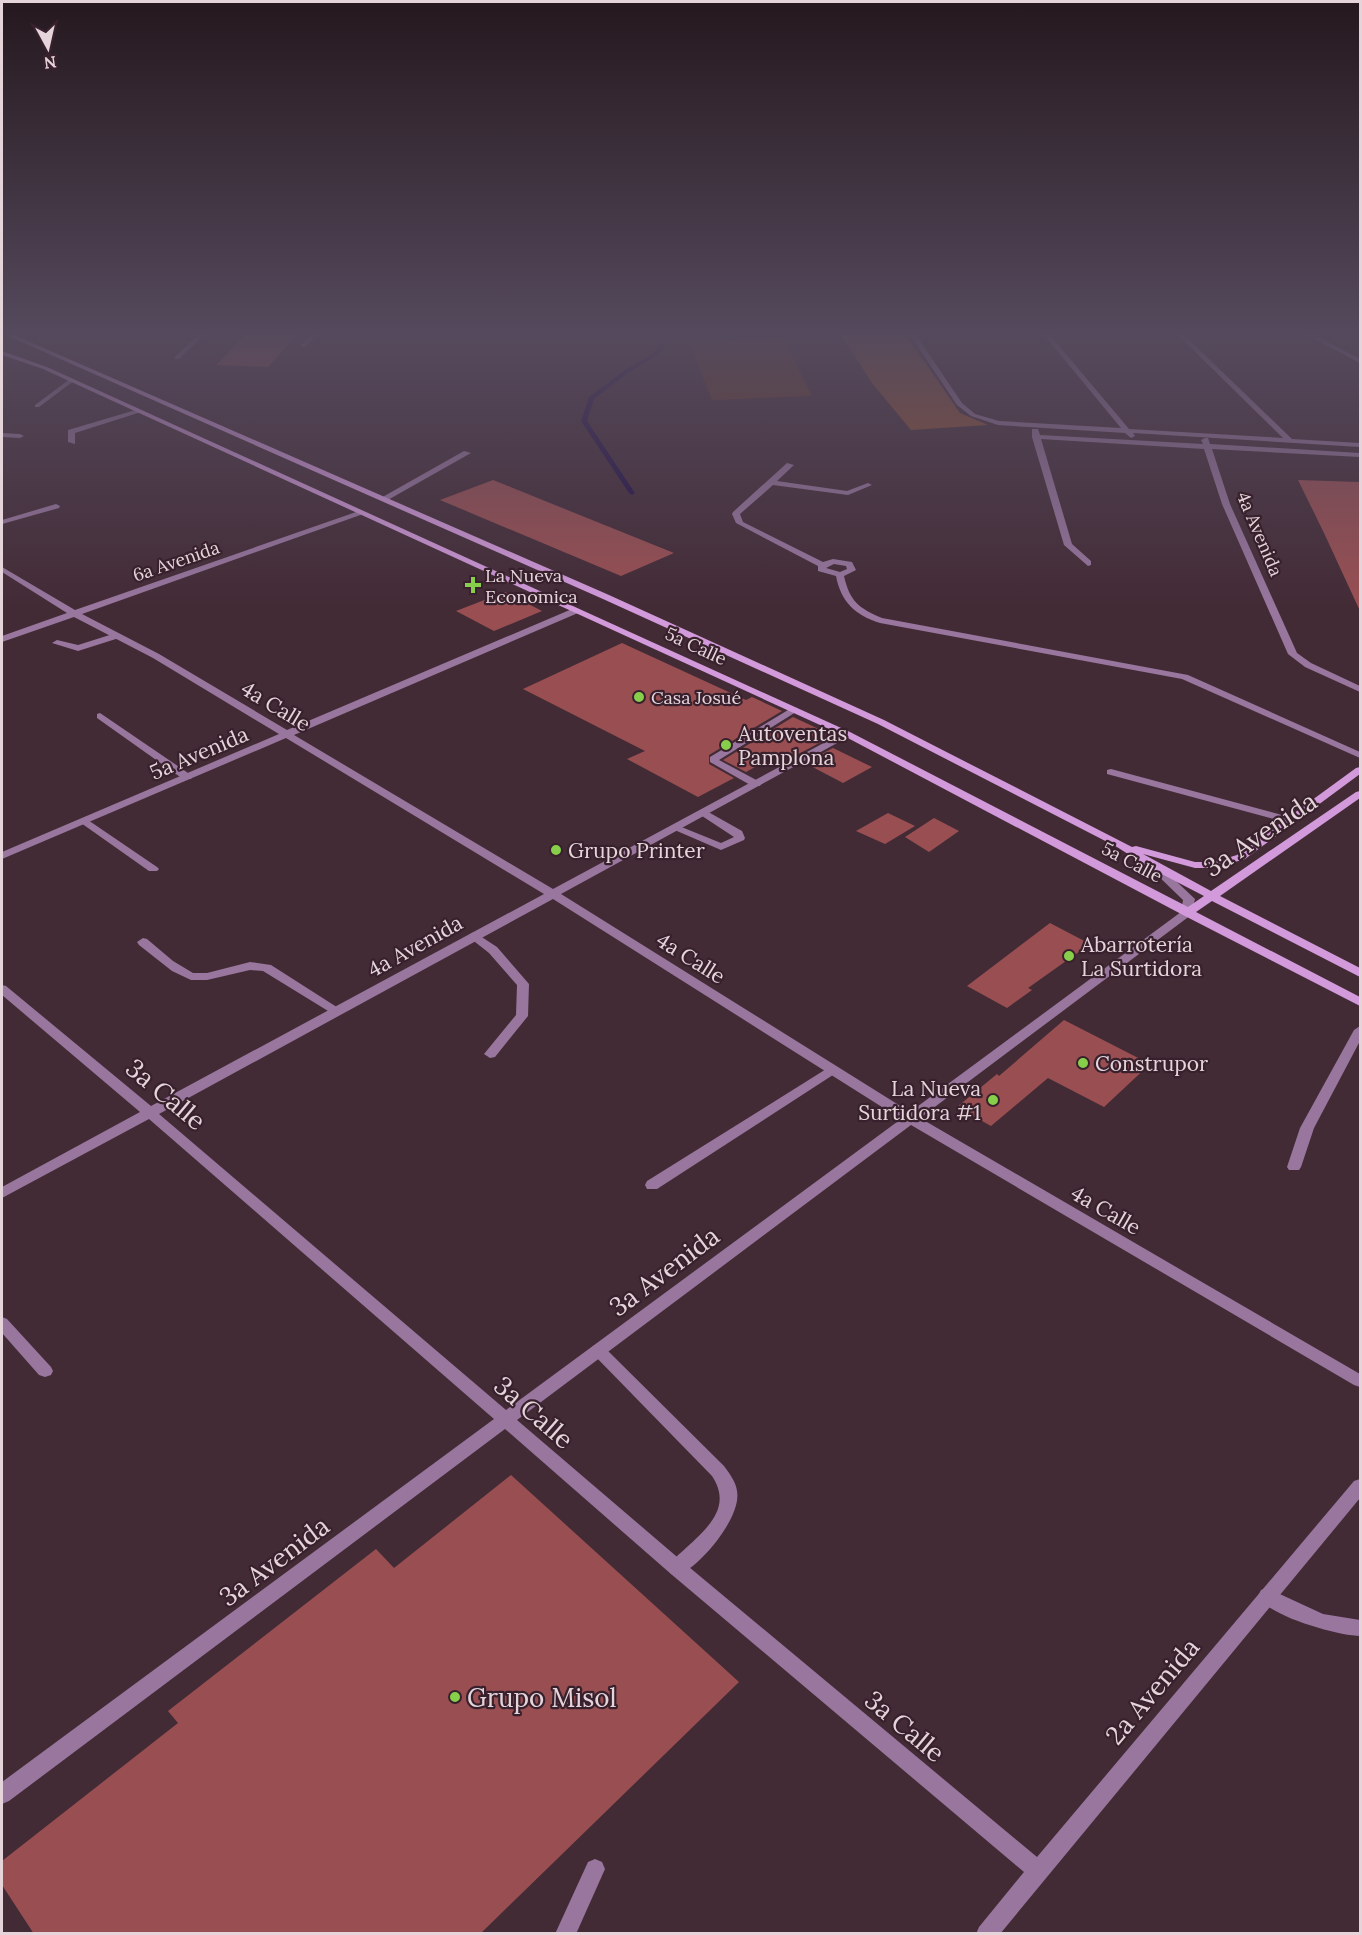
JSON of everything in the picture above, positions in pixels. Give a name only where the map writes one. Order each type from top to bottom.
[{"type":"main road","name":"5a Calle","points":[[170,425],[847,734],[1360,1002]]},
{"type":"main road","name":"5a Calle","points":[[215,425],[881,722],[1121,845],[1154,866],[1360,973]]},
{"type":"main road","name":"3a Avenida","points":[[1121,845],[1195,865],[1215,865],[1241,857],[1360,770]]},
{"type":"main road","name":"3a Avenida","points":[[1187,913],[1360,794]]},
{"type":"street","points":[[72,442],[71,432],[93,425]]},
{"type":"street","points":[[1019,425],[1360,445]]},
{"type":"street","points":[[1123,425],[1134,443]]},
{"type":"street","points":[[1274,425],[1300,452]]},
{"type":"street","points":[[1035,427],[1068,546],[1088,563]]},
{"type":"street","points":[[2,435],[20,436]]},
{"type":"street","points":[[1036,437],[1360,455]]},
{"type":"street","name":"4a Avenida","points":[[1205,437],[1206,447],[1226,504],[1293,654],[1308,665],[1360,688]]},
{"type":"street","points":[[383,499],[467,453]]},
{"type":"street","points":[[790,465],[736,514],[740,523],[822,565],[825,572],[840,575],[852,570],[852,567],[833,561],[822,565]]},
{"type":"street","points":[[771,482],[848,493],[868,485]]},
{"type":"street","points":[[2,522],[56,506]]},
{"type":"street","name":"6a Avenida","points":[[2,639],[362,513]]},
{"type":"street","name":"4a Calle","points":[[2,568],[75,614],[156,656],[553,894],[910,1118],[1360,1381]]},
{"type":"street","points":[[840,575],[843,596],[852,606],[880,621],[1185,677],[1360,755]]},
{"type":"street","name":"5a Avenida","points":[[2,856],[576,611]]},
{"type":"street","points":[[57,643],[78,648],[116,636]]},
{"type":"street","points":[[756,784],[715,762],[714,759],[793,710]]},
{"type":"street","points":[[100,716],[187,777]]},
{"type":"street","name":"4a Avenida","points":[[2,1193],[847,734]]},
{"type":"street","points":[[1111,772],[1289,820]]},
{"type":"street","points":[[675,828],[721,847],[740,838],[738,833],[703,812]]},
{"type":"street","points":[[85,821],[153,869]]},
{"type":"street","points":[[1154,866],[1189,899],[1187,913]]},
{"type":"street","name":"3a Avenida","points":[[2,1794],[1187,913]]},
{"type":"street","points":[[474,936],[493,950],[523,984],[522,1016],[490,1054]]},
{"type":"street","points":[[143,942],[184,973],[197,977],[255,964],[267,968],[337,1011]]},
{"type":"street","name":"3a Calle","points":[[2,989],[150,1113],[677,1568],[1036,1870]]},
{"type":"street","points":[[1294,1167],[1307,1128],[1360,1030]]},
{"type":"street","points":[[652,1185],[831,1070]]},
{"type":"street","points":[[2,1323],[45,1371]]},
{"type":"street","points":[[598,1350],[718,1471],[729,1491],[729,1507],[709,1539],[677,1568]]},
{"type":"street","name":"2a Avenida","points":[[986,1934],[1036,1870],[1360,1486]]},
{"type":"street","points":[[1267,1596],[1305,1616],[1332,1626],[1360,1628]]},
{"type":"street","points":[[565,1934],[596,1869]]},
{"type":"shaded area","points":[[907,425],[983,425],[911,430]]},
{"type":"building","points":[[493,480],[674,553],[621,576],[440,500]]},
{"type":"building","points":[[1298,480],[1360,482],[1360,611],[1324,533]]},
{"type":"building","points":[[505,592],[542,611],[494,631],[456,611]]},
{"type":"building","name":"Casa Josué","points":[[622,643],[746,700],[752,697],[782,711],[709,755],[709,764],[734,778],[698,797],[627,759],[645,751],[523,689]]},
{"type":"building","points":[[793,717],[823,731],[811,737],[821,742],[793,757],[782,752],[746,772],[723,760]]},
{"type":"building","points":[[833,748],[872,767],[843,783],[805,763]]},
{"type":"building","points":[[888,813],[915,826],[885,844],[856,831]]},
{"type":"building","points":[[934,818],[959,831],[929,852],[905,837]]},
{"type":"building","points":[[1050,923],[1090,944],[1028,988],[1032,990],[1007,1008],[967,986]]},
{"type":"building","name":"Construpor","points":[[1064,1020],[1150,1064],[1104,1107],[1048,1078],[991,1126],[957,1107],[997,1074],[999,1076]]},
{"type":"building","name":"Grupo Misol","points":[[511,1475],[739,1682],[480,1934],[34,1934],[2,1885],[2,1861],[178,1723],[168,1711],[376,1549],[394,1568]]},
{"type":"waterway","points":[[587,425],[632,493]]},
{"type":"place","name":"La Nueva Economica","points":[[473,585]]},
{"type":"place","name":"Casa Josué","points":[[639,697]]},
{"type":"place","name":"Autoventas Pamplona","points":[[726,745]]},
{"type":"place","name":"Grupo Printer","points":[[556,850]]},
{"type":"place","name":"Abarrotería La Surtidora","points":[[1069,956]]},
{"type":"place","name":"Construpor","points":[[1083,1063]]},
{"type":"place","name":"La Nueva Surtidora #1","points":[[993,1100]]},
{"type":"place","name":"Grupo Misol","points":[[455,1697]]}]
